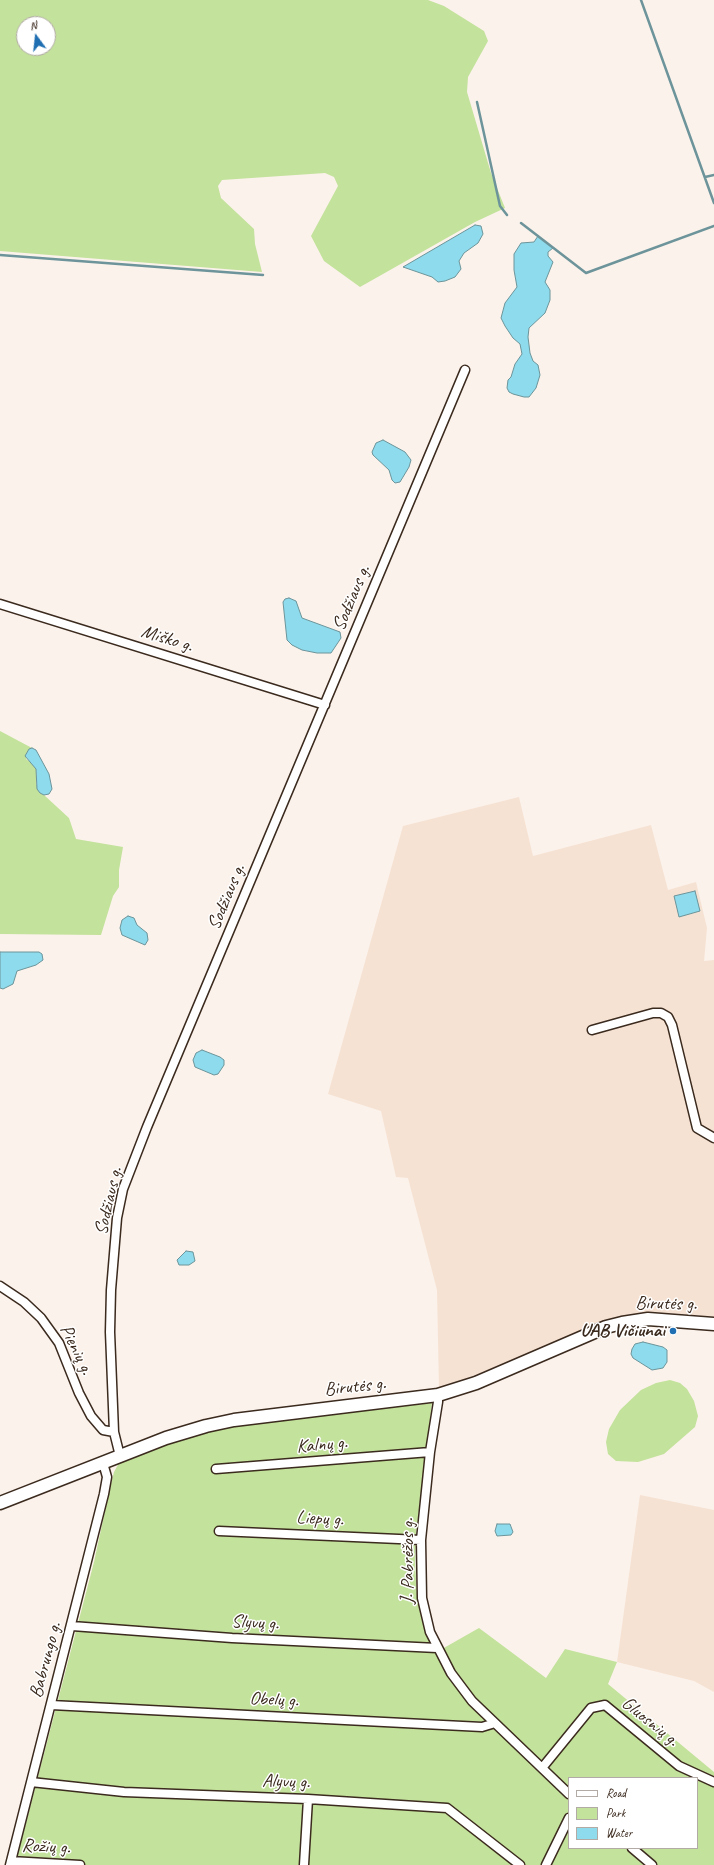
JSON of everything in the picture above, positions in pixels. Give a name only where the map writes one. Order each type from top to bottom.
[{"type":"main road","name":"Birutės g.","points":[[0,1503],[186,1432],[234,1420],[438,1395],[476,1383],[606,1327],[622,1323],[648,1319],[714,1324]]},
{"type":"street","name":"Sodžiaus g.","points":[[120,1456],[114,1432],[110,1332],[111,1290],[117,1218],[123,1189],[150,1120],[465,370]]},
{"type":"street","name":"Miško g.","points":[[0,604],[325,705]]},
{"type":"street","points":[[592,1030],[654,1013],[661,1013],[668,1017],[672,1025],[697,1128],[714,1138]]},
{"type":"street","name":"Pienių g.","points":[[0,1286],[24,1302],[41,1318],[59,1342],[78,1393],[91,1416],[103,1430],[114,1432]]},
{"type":"street","name":"J. Pabrėžos g.","points":[[438,1395],[438,1409],[430,1452],[421,1540],[422,1598],[425,1615],[437,1648],[451,1673],[465,1692],[568,1793]]},
{"type":"street","name":"Kalnų g.","points":[[216,1469],[430,1452]]},
{"type":"street","name":"Babrungo g.","points":[[10,1863],[72,1626],[104,1494],[106,1477],[103,1463]]},
{"type":"street","name":"Liepų g.","points":[[218,1531],[421,1540]]},
{"type":"street","name":"Slyvų g.","points":[[72,1626],[232,1638],[437,1648]]},
{"type":"street","name":"Obelų g.","points":[[51,1705],[482,1727],[495,1723]]},
{"type":"street","name":"Gluosnių g.","points":[[542,1768],[591,1708],[605,1705],[680,1766],[714,1782]]},
{"type":"street","name":"Alyvų g.","points":[[31,1782],[124,1792],[308,1799],[447,1808],[520,1865]]},
{"type":"street","points":[[304,1865],[308,1799]]},
{"type":"street","points":[[546,1865],[568,1820]]},
{"type":"street","points":[[633,1849],[652,1865]]},
{"type":"street","name":"Rožių g.","points":[[10,1863],[80,1865]]},
{"type":"shaded area","points":[[519,797],[533,856],[651,825],[668,890],[696,882],[707,928],[704,961],[714,960],[714,1317],[668,1313],[628,1315],[612,1320],[453,1384],[439,1388],[437,1290],[408,1178],[396,1177],[381,1111],[328,1094],[403,826]]},
{"type":"shaded area","points":[[640,1495],[714,1510],[714,1692],[694,1681],[617,1662]]},
{"type":"green space","points":[[0,0],[428,0],[444,6],[484,31],[488,41],[468,77],[467,92],[491,173],[505,208],[475,222],[360,287],[324,261],[311,236],[338,186],[334,177],[325,173],[222,180],[218,186],[221,198],[254,229],[255,244],[262,272],[0,251]]},
{"type":"green space","points":[[0,731],[32,748],[29,749],[26,759],[34,765],[36,769],[36,783],[40,793],[69,818],[76,839],[123,847],[119,870],[119,887],[113,896],[101,935],[0,934]]},
{"type":"green space","points":[[670,1380],[680,1383],[687,1389],[694,1401],[698,1416],[695,1427],[664,1454],[638,1462],[616,1461],[608,1454],[606,1442],[609,1429],[620,1410],[641,1390],[656,1383]]},
{"type":"green space","points":[[432,1403],[416,1534],[415,1563],[417,1595],[422,1621],[435,1653],[479,1628],[546,1678],[565,1649],[617,1662],[608,1684],[714,1772],[714,1865],[15,1865],[94,1562],[114,1472],[120,1461],[180,1438],[228,1427]]},
{"type":"water","points":[[475,225],[481,226],[483,234],[478,243],[464,253],[459,261],[461,269],[455,277],[438,282],[432,277],[403,267]]},
{"type":"water","points":[[538,236],[553,248],[548,252],[548,256],[553,262],[545,282],[550,290],[550,300],[545,313],[529,328],[528,337],[530,353],[533,361],[538,365],[540,375],[536,388],[529,397],[524,397],[509,392],[507,388],[508,380],[511,377],[515,364],[522,354],[520,344],[513,338],[501,318],[505,303],[517,287],[514,270],[514,254],[521,243],[534,242]]},
{"type":"water","points":[[383,440],[405,452],[411,460],[409,467],[400,482],[395,483],[392,480],[389,470],[373,455],[372,452],[376,443]]},
{"type":"water","points":[[289,598],[296,601],[302,618],[340,632],[341,638],[331,653],[317,653],[302,650],[292,645],[287,640],[283,602],[285,599]]},
{"type":"water","points":[[32,748],[36,750],[49,774],[52,789],[49,794],[44,795],[37,789],[36,769],[25,756],[29,749]]},
{"type":"water","points":[[695,891],[700,911],[679,917],[674,896]]},
{"type":"water","points":[[128,916],[134,918],[137,925],[147,933],[148,940],[145,945],[122,935],[120,928],[122,920]]},
{"type":"water","points":[[0,952],[39,952],[42,954],[43,960],[36,965],[17,971],[13,984],[3,989],[0,988]]},
{"type":"water","points":[[202,1050],[224,1060],[224,1065],[218,1074],[214,1075],[195,1067],[193,1060],[196,1053]]},
{"type":"water","points":[[186,1251],[193,1252],[195,1261],[189,1265],[179,1265],[177,1260]]},
{"type":"water","points":[[643,1342],[663,1347],[667,1350],[667,1362],[663,1368],[652,1370],[633,1358],[631,1354],[635,1344]]},
{"type":"water","points":[[497,1524],[510,1524],[513,1532],[511,1535],[497,1536],[495,1531]]},
{"type":"waterway","points":[[641,0],[714,203]]},
{"type":"waterway","points":[[477,102],[500,206],[507,215]]},
{"type":"waterway","points":[[705,177],[714,175]]},
{"type":"waterway","points":[[521,223],[586,273],[714,226]]},
{"type":"waterway","points":[[0,255],[263,275]]},
{"type":"place","name":"UAB Vičiūnai","points":[[673,1331]]}]
